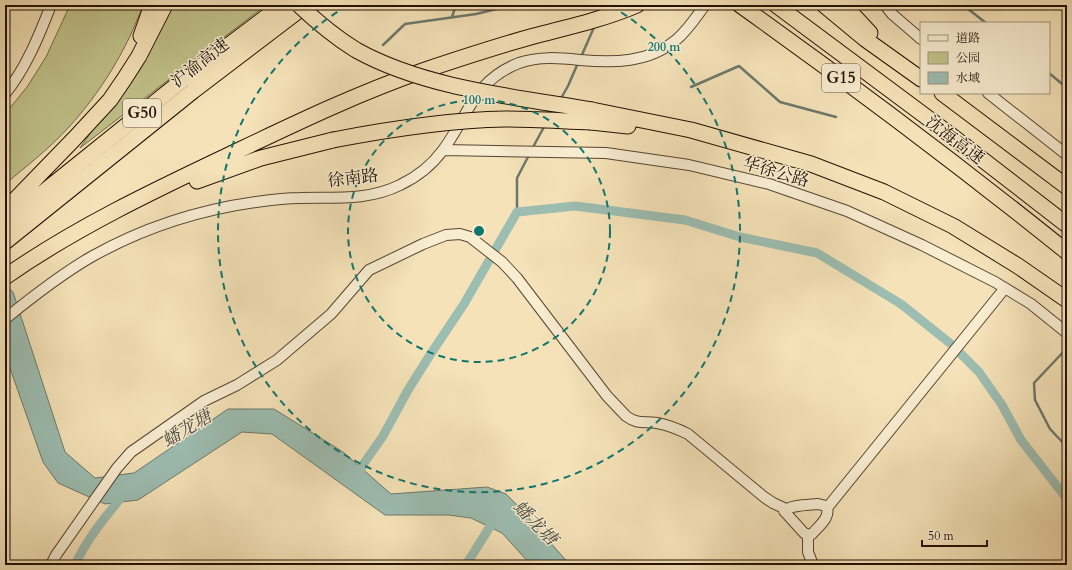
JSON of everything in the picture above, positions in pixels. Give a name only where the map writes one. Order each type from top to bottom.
[{"type":"highway","points":[[92,120],[121,76],[144,29],[152,5]]},
{"type":"highway","points":[[5,210],[110,100],[152,33],[165,5]]},
{"type":"highway","name":"沪渝高速","points":[[5,223],[184,79],[282,5]]},
{"type":"highway","points":[[295,5],[319,24],[357,50],[402,70],[433,80],[591,116],[691,130],[811,164],[884,192],[953,226],[1018,266],[1067,300]]},
{"type":"highway","points":[[299,5],[319,24]]},
{"type":"highway","name":"沪渝高速","points":[[5,242],[193,91],[306,5]]},
{"type":"highway","name":"沈海高速","points":[[740,5],[802,49],[940,152],[1067,252]]},
{"type":"highway","name":"沈海高速","points":[[776,5],[952,136],[1067,225]]},
{"type":"highway","points":[[824,5],[920,76]]},
{"type":"highway","points":[[844,5],[867,36]]},
{"type":"highway","points":[[6,276],[50,247],[150,194],[260,140],[344,102],[423,70],[503,44],[632,7]]},
{"type":"highway","points":[[943,94],[1067,187]]},
{"type":"highway","points":[[50,247],[101,221],[152,198],[219,172],[282,152],[333,140],[412,126],[462,121],[591,116]]},
{"type":"highway","points":[[5,246],[73,188]]},
{"type":"street","points":[[5,94],[14,83],[39,36],[51,5]]},
{"type":"street","name":"徐南路","points":[[5,319],[54,280],[90,258],[129,238],[169,222],[212,210],[255,202],[299,198],[341,199],[382,193],[401,185],[434,161],[444,150],[473,100],[482,88],[506,69],[528,61],[551,58],[596,62],[638,59],[665,48],[676,40],[686,30],[705,5]]},
{"type":"street","points":[[885,5],[920,38]]},
{"type":"street","points":[[989,94],[1067,155]]},
{"type":"street","name":"华徐公路","points":[[444,150],[516,150],[606,153],[689,165],[769,184],[847,211],[922,245],[1005,288],[1031,304],[1065,331]]},
{"type":"street","points":[[52,565],[56,555],[113,474],[131,452],[204,401],[254,376],[286,353],[331,314],[364,274],[374,266],[423,244],[446,235],[453,234],[465,235],[483,246],[502,262],[517,278],[607,396],[626,416],[640,423],[665,425],[688,434],[774,504],[786,509],[791,507],[818,504],[824,505],[827,508]]},
{"type":"street","points":[[808,535],[812,534],[827,517],[827,508],[1005,288]]},
{"type":"street","points":[[786,509],[784,511],[786,514],[804,533],[808,535]]},
{"type":"street","points":[[808,535],[808,552],[813,565]]},
{"type":"green space","points":[[70,5],[143,5],[121,54],[102,85],[81,114],[38,157],[5,184],[5,114],[27,87],[46,57]]},
{"type":"green space","points":[[169,5],[266,5],[80,148],[115,98]]},
{"type":"water","points":[[5,285],[13,292],[65,452],[95,478],[134,473],[228,409],[274,409],[343,452],[391,494],[487,487],[506,494],[570,565],[531,565],[502,533],[471,518],[448,515],[385,515],[272,434],[242,432],[138,500],[105,504],[58,483],[43,462],[5,354]]},
{"type":"waterway","points":[[452,17],[456,5]]},
{"type":"waterway","points":[[383,45],[405,24],[476,14],[513,5]]},
{"type":"waterway","points":[[600,13],[604,5]]},
{"type":"waterway","points":[[963,5],[985,22]]},
{"type":"waterway","points":[[581,57],[595,25]]},
{"type":"waterway","points":[[560,100],[578,63]]},
{"type":"waterway","points":[[691,87],[739,66],[780,102],[836,117]]},
{"type":"waterway","points":[[1050,74],[1067,88]]},
{"type":"waterway","points":[[532,149],[545,125]]},
{"type":"waterway","points":[[517,212],[517,178],[529,155]]},
{"type":"waterway","points":[[359,479],[362,466],[383,436],[408,390],[464,304],[517,212],[575,206],[685,220],[740,237],[817,253],[901,304],[951,344],[979,372],[1002,405],[1021,440],[1067,499]]},
{"type":"waterway","points":[[1067,348],[1034,383],[1035,400],[1050,429],[1067,447]]},
{"type":"waterway","points":[[75,565],[91,536],[125,493]]},
{"type":"waterway","points":[[466,565],[496,517]]},
{"type":"water label","name":"蟠龙塘","points":[[187,429]]},
{"type":"water label","name":"蟠龙塘","points":[[535,523]]}]
